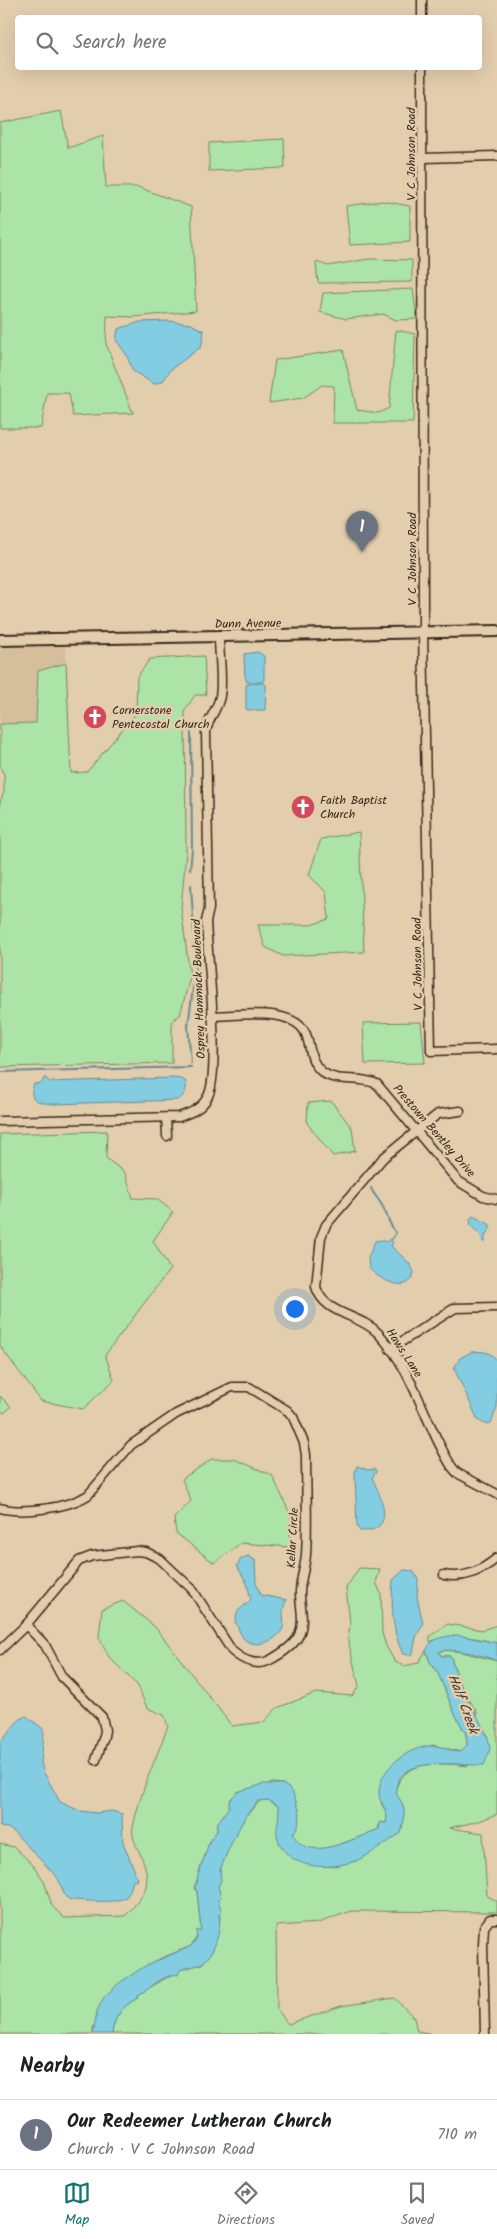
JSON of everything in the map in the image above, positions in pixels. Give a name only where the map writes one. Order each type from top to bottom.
[{"type":"main road","name":"Dunn Avenue","points":[[0,640],[497,631]]},
{"type":"street","points":[[422,0],[422,15]]},
{"type":"street","name":"V C Johnson Road","points":[[422,70],[423,632],[431,1050],[497,1049]]},
{"type":"street","points":[[423,158],[497,156]]},
{"type":"street","name":"Osprey Hammock Boulevard","points":[[0,1121],[179,1117],[190,1113],[203,1103],[211,1090],[213,1080],[212,1016],[206,921],[209,909],[206,732],[208,723],[218,707],[221,694],[219,637]]},
{"type":"street","name":"Prestown Bentley Drive","points":[[212,1016],[276,1015],[293,1020],[306,1032],[311,1056],[321,1071],[330,1077],[365,1080],[377,1084],[458,1181],[483,1196],[496,1198]]},
{"type":"street","name":"Haws Lane","points":[[460,1111],[438,1114],[377,1164],[326,1225],[321,1237],[320,1262],[315,1280],[318,1294],[325,1304],[369,1326],[383,1338],[406,1373],[452,1467],[457,1473],[497,1494]]},
{"type":"street","points":[[166,1118],[167,1136]]},
{"type":"street","points":[[390,1349],[455,1308],[497,1307]]},
{"type":"street","name":"Kellar Circle","points":[[0,1508],[54,1508],[81,1500],[88,1495],[131,1445],[176,1414],[232,1387],[249,1388],[282,1406],[293,1417],[304,1443],[306,1455],[306,1555],[300,1594],[302,1627],[299,1636],[293,1644],[278,1655],[267,1661],[255,1662],[239,1657],[232,1651],[192,1589],[160,1559],[146,1552],[92,1556],[79,1561],[26,1625],[0,1650]]},
{"type":"street","points":[[444,1575],[464,1576],[477,1571],[497,1558]]},
{"type":"street","points":[[26,1625],[44,1645],[62,1677],[102,1717],[105,1730],[96,1760]]},
{"type":"street","points":[[485,2034],[482,1944],[484,1927],[490,1919],[497,1920]]},
{"type":"shaded area","points":[[66,646],[66,663],[38,671],[36,723],[0,724],[0,647]]},
{"type":"green space","points":[[61,111],[68,148],[103,136],[106,187],[138,187],[191,207],[196,311],[133,317],[107,316],[106,344],[133,413],[73,416],[69,393],[47,393],[41,428],[0,428],[0,123]]},
{"type":"green space","points":[[284,139],[285,168],[209,171],[209,143]]},
{"type":"green space","points":[[382,201],[410,206],[410,242],[350,245],[346,206]]},
{"type":"green space","points":[[369,259],[412,260],[412,282],[318,283],[316,262],[328,266]]},
{"type":"green space","points":[[413,289],[417,319],[396,320],[383,314],[346,319],[320,312],[323,293]]},
{"type":"green space","points":[[396,330],[415,334],[413,423],[333,423],[334,386],[322,385],[303,398],[269,403],[275,360],[343,350],[357,410],[379,413],[389,408]]},
{"type":"green space","points":[[204,656],[206,695],[195,695],[185,710],[186,852],[181,908],[190,977],[180,1015],[172,1021],[172,1063],[0,1067],[0,802],[4,792],[4,774],[0,767],[0,724],[36,723],[38,671],[66,663],[71,773],[87,772],[136,713],[137,677],[150,659]]},
{"type":"green space","points":[[359,832],[364,952],[283,956],[265,947],[258,925],[311,925],[329,919],[326,892],[309,875],[321,839]]},
{"type":"green space","points":[[421,1022],[425,1063],[365,1064],[363,1023]]},
{"type":"green space","points":[[331,1101],[352,1128],[355,1151],[333,1156],[307,1123],[308,1103]]},
{"type":"green space","points":[[107,1131],[106,1158],[125,1173],[133,1198],[157,1199],[173,1212],[153,1241],[170,1269],[105,1355],[114,1380],[83,1409],[41,1401],[0,1346],[0,1134]]},
{"type":"green space","points":[[0,1396],[11,1407],[4,1413],[0,1409]]},
{"type":"green space","points":[[212,1459],[234,1459],[272,1475],[291,1516],[289,1547],[241,1543],[214,1563],[176,1533],[174,1518],[191,1501],[182,1479]]},
{"type":"green space","points":[[359,1568],[380,1569],[376,1582],[381,1594],[382,1633],[386,1646],[395,1662],[404,1666],[418,1663],[426,1651],[466,1734],[467,1745],[461,1752],[433,1745],[413,1751],[381,1803],[388,1815],[386,1823],[380,1822],[378,1825],[379,1829],[333,1846],[315,1849],[306,1847],[293,1836],[300,1813],[292,1791],[283,1784],[272,1783],[244,1791],[217,1824],[217,1831],[210,1840],[194,1889],[197,1891],[201,1930],[191,1946],[159,1959],[93,2027],[93,2034],[0,2034],[0,1844],[14,1847],[33,1865],[44,1881],[52,1906],[64,1918],[125,1916],[144,1892],[146,1885],[146,1869],[133,1835],[133,1830],[144,1788],[168,1726],[164,1715],[147,1708],[138,1686],[109,1657],[99,1637],[102,1609],[123,1601],[155,1627],[232,1726],[264,1722],[277,1708],[316,1693],[352,1696],[359,1686],[348,1640],[350,1623],[346,1588]]},
{"type":"green space","points":[[448,1624],[482,1630],[497,1625],[497,1643],[455,1636],[430,1642],[430,1636]]},
{"type":"green space","points":[[442,1650],[462,1652],[497,1661],[497,1814],[479,1821],[449,1828],[483,1833],[487,1896],[497,1901],[497,1912],[351,1911],[318,1923],[276,1926],[277,2009],[288,2024],[341,2006],[395,1998],[414,2018],[417,2031],[433,2034],[112,2034],[117,2017],[123,2008],[138,1998],[137,1995],[180,1970],[202,1964],[213,1950],[220,1919],[218,1899],[221,1897],[218,1887],[221,1868],[236,1833],[258,1801],[268,1800],[278,1806],[278,1832],[284,1850],[330,1867],[356,1861],[401,1833],[401,1802],[395,1792],[399,1781],[406,1773],[424,1765],[468,1766],[488,1736],[477,1719],[477,1712],[462,1688],[450,1656],[441,1656],[439,1652]]},
{"type":"water","points":[[169,321],[191,324],[204,331],[201,347],[171,369],[163,381],[154,384],[133,371],[126,354],[116,340],[118,329],[140,322]]},
{"type":"water","points":[[258,652],[264,656],[264,680],[262,682],[247,682],[244,654]]},
{"type":"water","points":[[264,683],[266,685],[265,710],[246,709],[247,684]]},
{"type":"water","points":[[44,1078],[49,1082],[171,1078],[182,1079],[186,1082],[186,1088],[185,1093],[178,1100],[55,1104],[40,1102],[33,1098],[32,1090],[34,1084],[42,1083]]},
{"type":"water","points":[[473,1216],[489,1224],[491,1227],[485,1236],[485,1242],[483,1242],[481,1235],[471,1226],[470,1219]]},
{"type":"water","points":[[390,1239],[393,1242],[391,1246],[409,1263],[414,1272],[412,1279],[407,1283],[394,1284],[380,1277],[369,1268],[368,1258],[375,1241],[382,1240],[386,1242]]},
{"type":"water","points":[[471,1352],[486,1352],[497,1361],[497,1407],[491,1423],[485,1424],[478,1420],[454,1368],[460,1358]]},
{"type":"water","points":[[357,1466],[367,1470],[375,1469],[376,1472],[372,1478],[380,1495],[384,1512],[383,1520],[379,1526],[372,1530],[360,1531],[357,1526],[355,1473]]},
{"type":"water","points":[[248,1556],[255,1560],[256,1583],[261,1595],[287,1600],[283,1610],[284,1624],[282,1630],[275,1638],[259,1644],[254,1644],[244,1639],[235,1621],[238,1611],[251,1600],[247,1583],[237,1566],[241,1559]]},
{"type":"water","points":[[404,1570],[413,1571],[418,1579],[417,1597],[423,1624],[416,1637],[413,1653],[410,1655],[403,1654],[399,1645],[394,1627],[392,1608],[393,1580]]},
{"type":"water","name":"Half Creek","points":[[457,1635],[497,1643],[497,1661],[477,1654],[459,1651],[444,1650],[439,1652],[441,1656],[450,1656],[452,1659],[463,1691],[487,1735],[490,1747],[484,1765],[432,1764],[419,1766],[408,1771],[400,1778],[396,1789],[404,1811],[401,1833],[373,1852],[355,1861],[334,1866],[311,1866],[291,1858],[284,1850],[277,1836],[278,1806],[268,1800],[258,1801],[246,1815],[220,1870],[221,1880],[218,1887],[221,1897],[218,1900],[222,1912],[219,1914],[220,1920],[216,1942],[209,1956],[200,1964],[180,1970],[178,1975],[168,1976],[138,1995],[138,1998],[123,2008],[117,2017],[112,2034],[93,2034],[97,2011],[104,1997],[119,1983],[145,1966],[191,1946],[197,1938],[196,1931],[201,1930],[197,1891],[194,1886],[197,1884],[198,1875],[210,1840],[217,1831],[217,1824],[229,1807],[229,1801],[237,1792],[263,1784],[283,1784],[292,1791],[300,1813],[298,1827],[293,1833],[299,1843],[308,1847],[332,1846],[379,1829],[380,1822],[386,1823],[386,1813],[380,1800],[379,1791],[385,1774],[398,1759],[416,1749],[425,1747],[438,1746],[460,1752],[467,1745],[466,1734],[426,1651],[428,1646],[435,1640]]},
{"type":"water","points":[[26,1716],[42,1728],[44,1733],[41,1762],[43,1771],[60,1802],[80,1811],[97,1813],[112,1811],[122,1814],[123,1843],[135,1875],[138,1878],[137,1881],[133,1881],[128,1895],[122,1899],[108,1901],[70,1900],[65,1896],[58,1878],[13,1831],[0,1827],[0,1742],[18,1721]]},
{"type":"waterway","points":[[190,869],[192,850],[191,732]]},
{"type":"waterway","points":[[191,885],[196,966],[188,1026],[191,1063]]},
{"type":"waterway","points":[[0,1072],[191,1067]]},
{"type":"waterway","points":[[371,1188],[396,1233],[391,1240]]},
{"type":"place","name":"Our Redeemer Lutheran Church","points":[[362,552]]},
{"type":"place","name":"Cornerstone Pentecostal Church","points":[[95,717]]},
{"type":"place","name":"Faith Baptist Church","points":[[303,807]]}]
